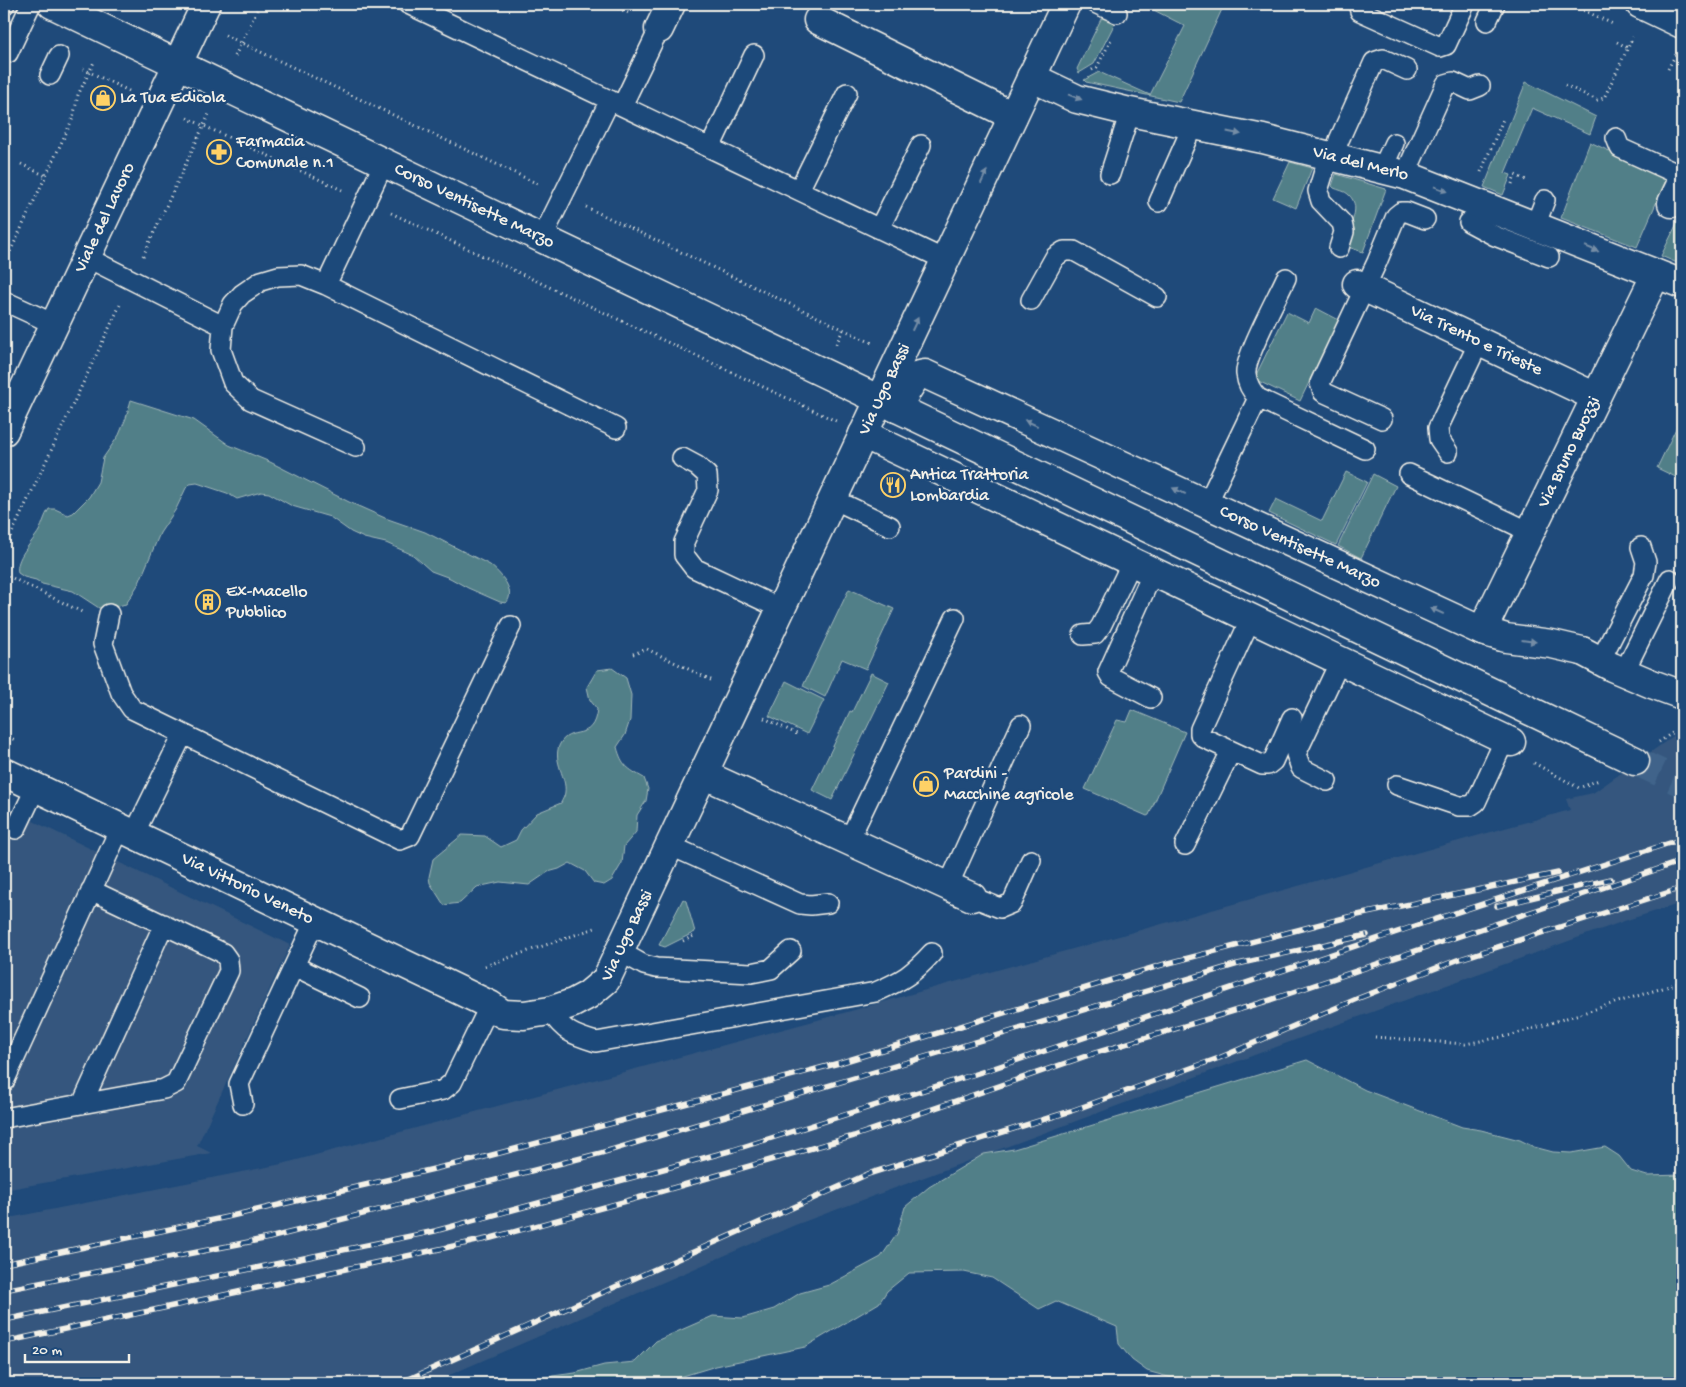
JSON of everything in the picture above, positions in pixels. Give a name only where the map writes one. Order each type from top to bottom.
[{"type":"street","name":"Corso Ventisette Marzo","points":[[52,4],[888,404],[1645,753]]},
{"type":"street","points":[[659,29],[671,4]]},
{"type":"street","name":"Via Ugo Bassi","points":[[490,1006],[503,1014],[524,1015],[550,1011],[573,1003],[588,995],[606,980],[863,434],[888,404],[902,351],[1066,4]]},
{"type":"street","points":[[1640,4],[1682,24]]},
{"type":"street","name":"Viale del Lavoro","points":[[7,415],[54,324],[201,13]]},
{"type":"street","points":[[818,20],[1013,116]]},
{"type":"street","name":"Via del Merlo","points":[[1031,77],[1077,99],[1331,155],[1394,172],[1470,219],[1535,226],[1682,284]]},
{"type":"street","name":"Via Bruno Buozzi","points":[[1482,631],[1656,274]]},
{"type":"street","name":"Via Trento e Trieste","points":[[1361,286],[1596,397]]},
{"type":"street","name":"Corso Ventisette Marzo","points":[[902,351],[925,374],[1482,631],[1506,638],[1560,646],[1582,652],[1682,695]]},
{"type":"street","points":[[888,404],[916,376],[925,374]]},
{"type":"street","points":[[863,434],[1251,618],[1515,747]]},
{"type":"street","name":"Via Vittorio Veneto","points":[[4,772],[490,1006]]},
{"type":"street","points":[[703,774],[960,892]]},
{"type":"lane","points":[[8,53],[31,4]]},
{"type":"lane","points":[[408,4],[945,260]]},
{"type":"lane","points":[[1097,4],[1117,13]]},
{"type":"lane","points":[[1358,4],[1360,11],[1440,47],[1446,44],[1465,4]]},
{"type":"lane","points":[[1487,21],[1495,4]]},
{"type":"lane","points":[[542,238],[563,196],[659,29]]},
{"type":"lane","points":[[710,148],[754,55]]},
{"type":"lane","points":[[50,75],[59,56]]},
{"type":"lane","points":[[1339,248],[1344,232],[1342,223],[1321,201],[1318,191],[1331,155],[1374,62],[1383,59],[1407,70]]},
{"type":"lane","points":[[1394,172],[1446,84],[1453,82],[1470,90],[1480,86]]},
{"type":"lane","points":[[799,190],[847,93]]},
{"type":"lane","points":[[1110,174],[1130,112]]},
{"type":"lane","points":[[1159,202],[1193,125]]},
{"type":"lane","points":[[1616,138],[1620,148],[1682,176]]},
{"type":"lane","points":[[1394,143],[1394,172]]},
{"type":"lane","points":[[879,229],[921,145]]},
{"type":"lane","points":[[326,285],[384,163]]},
{"type":"lane","points":[[1535,226],[1545,200]]},
{"type":"lane","points":[[1382,419],[1323,392],[1320,383],[1361,286],[1396,216],[1401,212],[1407,212],[1425,219]]},
{"type":"lane","points":[[1470,219],[1495,236],[1549,257]]},
{"type":"lane","points":[[1032,300],[1055,257],[1064,251],[1074,251],[1126,274],[1157,296]]},
{"type":"lane","points":[[86,257],[223,326]]},
{"type":"lane","points":[[356,447],[251,400],[234,383],[222,350],[223,326],[233,304],[242,294],[261,280],[278,276],[302,275],[326,285],[616,428]]},
{"type":"lane","points":[[1286,278],[1249,357],[1246,374],[1251,391],[1258,398],[1365,449]]},
{"type":"lane","points":[[4,301],[54,324]]},
{"type":"lane","points":[[1448,452],[1439,440],[1438,428],[1480,342]]},
{"type":"lane","points":[[1207,504],[1258,398]]},
{"type":"lane","points":[[682,458],[697,466],[707,475],[708,490],[684,542],[684,555],[694,568],[781,609]]},
{"type":"lane","points":[[1409,474],[1530,532]]},
{"type":"lane","points":[[833,499],[890,526]]},
{"type":"lane","points":[[1612,666],[1644,575],[1646,562],[1641,547]]},
{"type":"lane","points":[[1083,635],[1095,634],[1143,567]]},
{"type":"lane","points":[[1143,567],[1108,672],[1110,677],[1151,698]]},
{"type":"lane","points":[[1612,666],[1670,579]]},
{"type":"lane","points":[[848,842],[955,618]]},
{"type":"lane","points":[[1251,618],[1200,729],[1200,734],[1204,738],[1231,751],[1262,765],[1268,765],[1273,761],[1292,718]]},
{"type":"lane","points":[[108,619],[103,644],[121,693],[132,709],[400,840],[410,836],[511,626]]},
{"type":"lane","points":[[1327,781],[1301,768],[1296,754],[1340,661]]},
{"type":"lane","points":[[1021,725],[960,892],[1000,908],[1012,903],[1031,860]]},
{"type":"lane","points":[[4,1082],[91,890],[183,734]]},
{"type":"lane","points":[[1398,786],[1458,806],[1470,806],[1476,802],[1515,747]]},
{"type":"lane","points":[[1186,845],[1231,751]]},
{"type":"lane","points":[[16,829],[36,787]]},
{"type":"lane","points":[[669,845],[800,904],[828,903]]},
{"type":"lane","points":[[4,1118],[164,1089],[176,1083],[229,971],[228,960],[223,953],[91,890]]},
{"type":"lane","points":[[244,1104],[240,1084],[315,921]]},
{"type":"lane","points":[[82,1104],[164,924]]},
{"type":"lane","points":[[619,951],[644,965],[656,968],[751,973],[770,969],[791,951]]},
{"type":"lane","points":[[550,1011],[561,1026],[578,1037],[596,1042],[876,992],[901,981],[916,971],[932,953]]},
{"type":"lane","points":[[294,966],[360,998]]},
{"type":"lane","points":[[400,1098],[444,1090],[452,1083],[490,1006]]},
{"type":"path","points":[[159,4],[201,13],[241,43],[873,344]]},
{"type":"path","points":[[241,43],[260,4]]},
{"type":"path","points":[[1565,85],[1597,100],[1604,98],[1634,34]]},
{"type":"path","points":[[1617,42],[1628,48]]},
{"type":"path","points":[[1668,69],[1676,54]]},
{"type":"path","points":[[59,56],[158,105],[863,434]]},
{"type":"path","points":[[4,265],[73,118],[78,96],[89,72]]},
{"type":"path","points":[[1478,176],[1504,118]]},
{"type":"path","points":[[4,550],[204,126]]},
{"type":"path","points":[[21,164],[46,176]]},
{"type":"path","points":[[4,574],[108,619]]},
{"type":"path","points":[[633,654],[647,649],[740,695]]},
{"type":"path","points":[[761,717],[799,735]]},
{"type":"path","points":[[4,722],[9,737],[18,741]]},
{"type":"path","points":[[1645,753],[1681,726]]},
{"type":"path","points":[[1515,747],[1579,788],[1598,782],[1602,776]]},
{"type":"path","points":[[478,962],[486,966],[598,927]]},
{"type":"path","points":[[1375,1038],[1465,1044],[1512,1035],[1682,982]]},
{"type":"shaded area","points":[[1682,730],[1682,903],[1627,920],[1314,1033],[795,1225],[431,1383],[4,1383],[4,1219],[282,1164],[840,1014],[1570,810],[1566,799],[1593,793]]},
{"type":"shaded area","points":[[4,807],[290,945],[197,1146],[211,1153],[4,1190]]},
{"type":"green space","points":[[1142,4],[1224,5],[1179,102],[1084,80],[1099,72],[1150,95],[1185,26]]},
{"type":"green space","points":[[1102,17],[1115,23],[1094,64],[1079,73],[1077,69]]},
{"type":"green space","points":[[1526,82],[1596,117],[1590,134],[1532,108],[1505,173],[1511,175],[1503,195],[1484,187]]},
{"type":"green space","points":[[1590,142],[1667,178],[1637,247],[1561,218]]},
{"type":"green space","points":[[1290,162],[1312,168],[1296,208],[1273,198]]},
{"type":"green space","points":[[1336,174],[1386,189],[1363,252],[1348,247],[1348,234],[1355,207],[1353,200],[1348,194],[1332,186]]},
{"type":"green space","points":[[1682,213],[1682,265],[1661,256]]},
{"type":"green space","points":[[1316,308],[1339,320],[1300,401],[1254,379],[1287,312],[1309,323]]},
{"type":"green space","points":[[131,400],[194,420],[229,445],[270,462],[385,518],[425,532],[490,565],[506,582],[510,593],[509,598],[506,603],[500,602],[468,588],[450,578],[431,571],[413,555],[386,543],[364,538],[351,532],[330,517],[292,506],[269,493],[261,492],[237,499],[227,493],[197,483],[190,484],[186,488],[176,509],[160,533],[139,583],[126,604],[105,609],[99,608],[73,591],[42,584],[36,580],[24,577],[18,573],[19,562],[24,551],[39,531],[49,509],[55,509],[68,515],[73,513],[89,497],[98,482],[103,458],[119,435]]},
{"type":"green space","points":[[1682,418],[1682,480],[1657,468]]},
{"type":"green space","points":[[1346,472],[1367,482],[1336,545],[1269,513],[1276,499],[1322,521]]},
{"type":"green space","points":[[1373,474],[1396,486],[1361,558],[1338,546]]},
{"type":"green space","points":[[849,589],[894,609],[866,669],[842,659],[825,697],[803,686]]},
{"type":"green space","points":[[612,668],[626,678],[631,695],[630,720],[625,735],[617,747],[624,763],[644,778],[648,789],[646,801],[637,815],[636,832],[624,846],[622,863],[612,880],[604,885],[594,883],[585,871],[570,863],[548,872],[529,885],[500,882],[477,887],[460,903],[444,905],[430,883],[429,877],[433,859],[462,835],[485,836],[501,847],[516,840],[521,830],[537,813],[561,803],[565,795],[565,787],[558,758],[559,746],[563,739],[591,727],[595,720],[597,709],[590,700],[587,687],[597,670]]},
{"type":"green space","points":[[871,673],[889,682],[832,800],[812,790],[850,711],[852,712]]},
{"type":"green space","points":[[786,681],[824,700],[807,734],[769,716]]},
{"type":"green space","points":[[1132,710],[1185,732],[1147,816],[1085,789],[1117,720],[1127,722]]},
{"type":"green space","points":[[683,899],[686,901],[695,932],[665,947],[659,945]]},
{"type":"green space","points":[[1307,1060],[1365,1090],[1462,1127],[1520,1140],[1534,1147],[1553,1152],[1571,1153],[1605,1147],[1619,1156],[1631,1171],[1647,1176],[1682,1175],[1682,1383],[1190,1383],[1147,1371],[1132,1360],[1119,1344],[1117,1327],[1056,1301],[1039,1309],[992,1278],[964,1272],[909,1273],[887,1291],[879,1303],[805,1347],[716,1366],[660,1383],[514,1383],[515,1381],[575,1373],[604,1365],[635,1362],[656,1341],[713,1316],[743,1318],[774,1309],[800,1293],[829,1285],[881,1257],[897,1234],[905,1207],[929,1187],[984,1154],[1014,1149]]},
{"type":"tunnel","points":[[1635,761],[1682,783]]},
{"type":"railway","points":[[4,1320],[435,1231],[733,1150],[991,1069],[1421,924],[1682,839]]},
{"type":"railway","points":[[4,1342],[491,1238],[645,1196],[854,1136],[1092,1054],[1267,1001],[1682,861]]},
{"type":"railway","points":[[4,1264],[227,1217],[477,1159],[839,1063],[1165,964],[1348,917],[1558,873]]},
{"type":"railway","points":[[1497,906],[1611,879]]},
{"type":"railway","points":[[400,1383],[868,1174],[1071,1111],[1219,1058],[1359,998],[1457,960],[1682,888]]},
{"type":"railway","points":[[4,1290],[269,1238],[601,1153],[1238,964],[1367,935]]},
{"type":"place","name":"La Tua Edicola","points":[[103,98]]},
{"type":"place","name":"Farmacia Comunale n.1","points":[[219,152]]},
{"type":"place","name":"Antica Trattoria Lombardia","points":[[893,485]]},
{"type":"place","name":"Ex-Macello Pubblico","points":[[208,602]]},
{"type":"place","name":"Pardini - Macchine agricole","points":[[926,784]]}]
